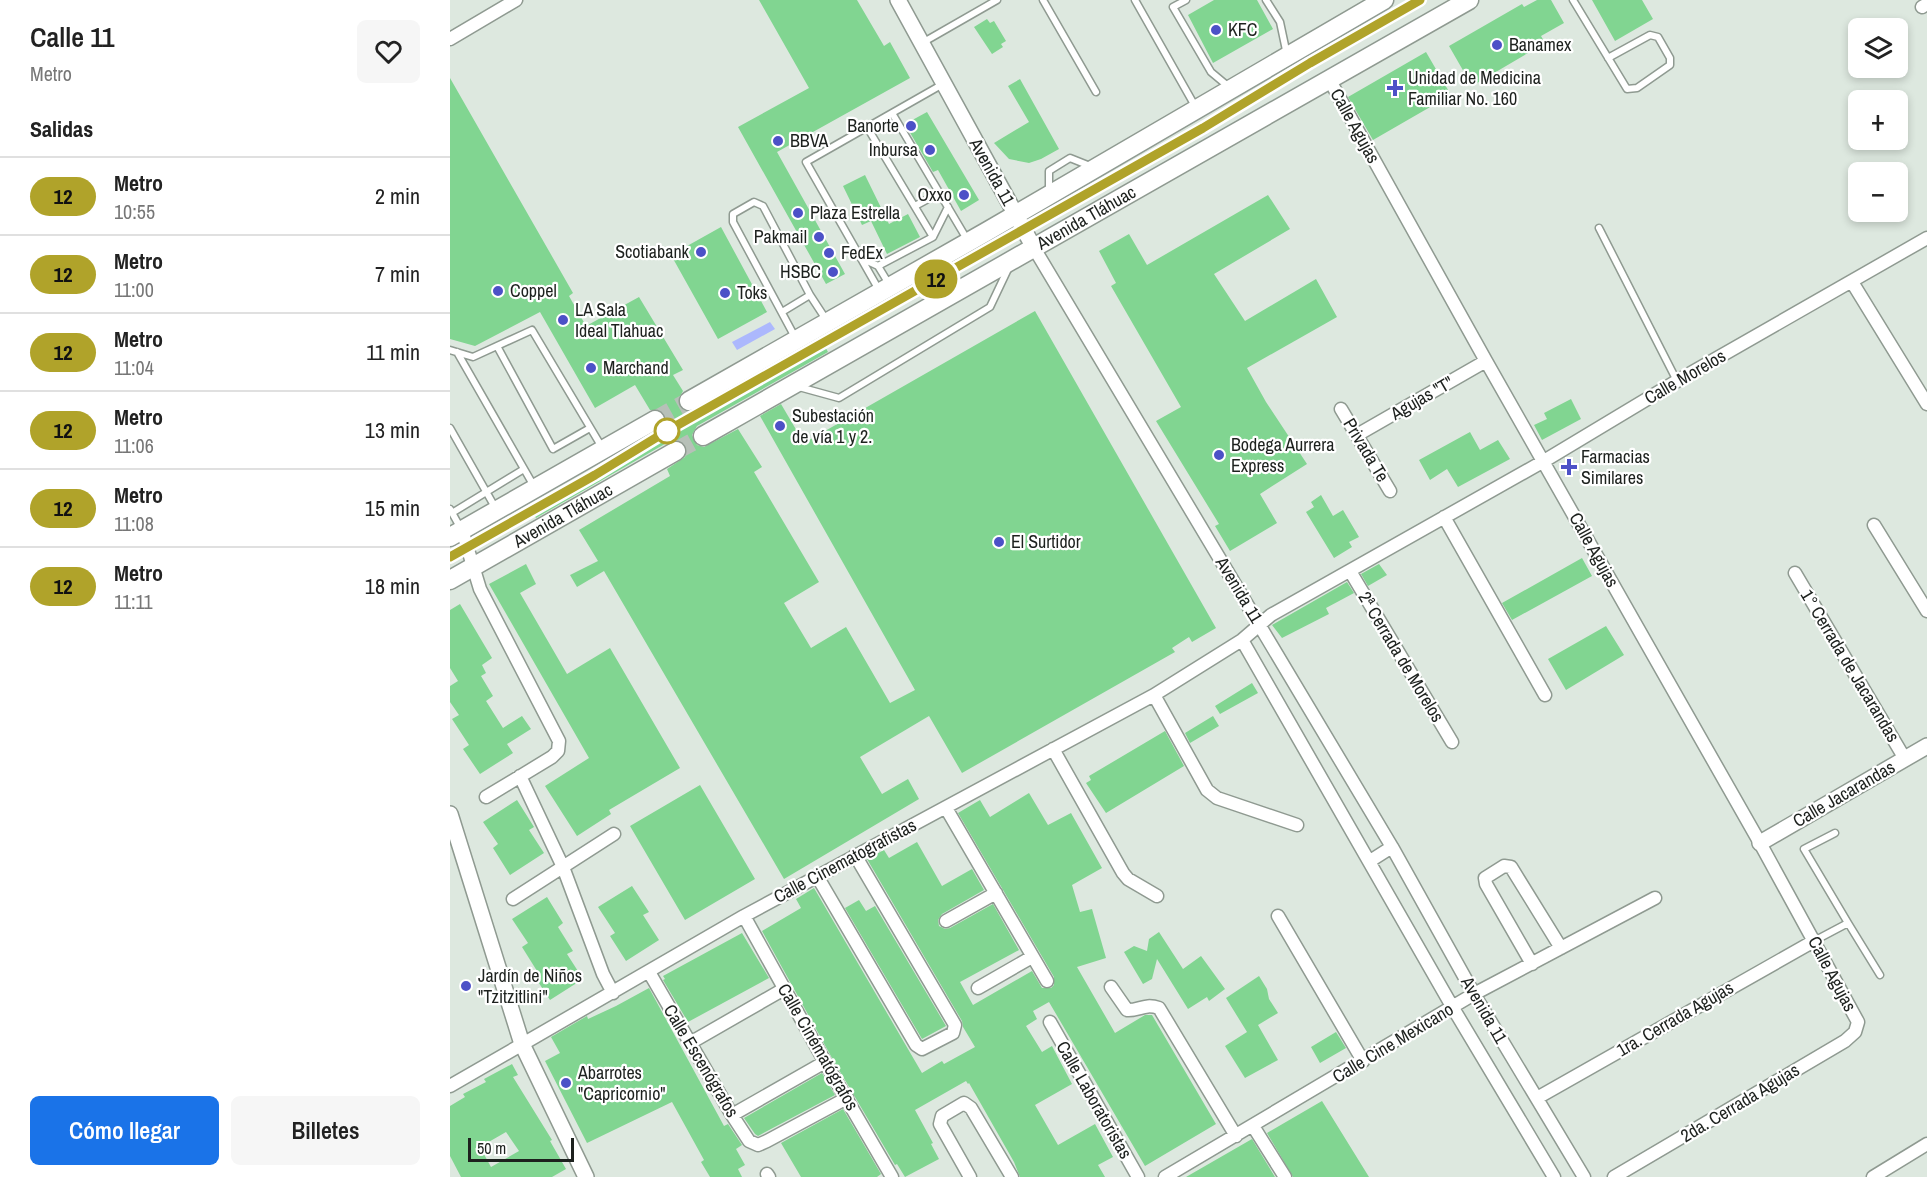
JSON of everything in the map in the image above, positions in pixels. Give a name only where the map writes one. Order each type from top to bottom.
[{"type":"main road","name":"Avenida Tláhuac","points":[[689,401],[1049,196],[1384,0]]},
{"type":"main road","name":"Avenida Tláhuac","points":[[703,436],[1469,0]]},
{"type":"main road","name":"Avenida Tláhuac","points":[[456,533],[655,420]]},
{"type":"main road","name":"Avenida Tláhuac","points":[[450,580],[676,451]]},
{"type":"street","points":[[450,39],[516,0]]},
{"type":"street","name":"Avenida 11","points":[[898,0],[1034,248],[1392,848],[1474,994],[1584,1177]]},
{"type":"street","name":"Calle Agujas","points":[[1329,79],[1486,362],[1760,843],[1857,1022]]},
{"type":"street","name":"Calle Morelos","points":[[1242,640],[1271,615],[1544,461],[1677,381],[1927,237]]},
{"type":"street","points":[[1852,282],[1927,404]]},
{"type":"street","name":"Agujas \"T\"","points":[[1357,435],[1486,362]]},
{"type":"street","name":"Privada Te","points":[[1341,409],[1390,491]]},
{"type":"street","points":[[1444,517],[1545,695]]},
{"type":"street","points":[[1874,525],[1927,611]]},
{"type":"street","points":[[456,533],[473,567],[480,589],[559,741],[558,751],[552,757],[486,796]]},
{"type":"street","name":"2ª Cerrada de Morelos","points":[[1350,571],[1452,742]]},
{"type":"street","name":"1° Cerrada de Jacarandas","points":[[1795,573],[1905,759]]},
{"type":"street","name":"Avenida 11","points":[[1242,640],[1453,1008],[1554,1177]]},
{"type":"street","name":"Calle Cinematografistas","points":[[450,1086],[744,916],[1154,694],[1242,640]]},
{"type":"street","points":[[1154,694],[1207,790],[1217,798],[1297,825]]},
{"type":"street","name":"Calle Jacarandas","points":[[1760,843],[1927,746]]},
{"type":"street","points":[[1053,749],[1123,873],[1128,879],[1157,896]]},
{"type":"street","points":[[520,776],[562,867],[603,974],[613,993]]},
{"type":"street","points":[[946,808],[1047,981]]},
{"type":"street","points":[[450,814],[522,1044],[585,1177]]},
{"type":"street","points":[[513,899],[614,834]]},
{"type":"street","points":[[1370,861],[1392,848]]},
{"type":"street","points":[[817,876],[916,1045],[922,1048],[953,1033],[955,1025],[855,855]]},
{"type":"street","points":[[1532,964],[1486,884],[1485,878],[1504,866],[1511,867],[1561,948]]},
{"type":"street","points":[[946,921],[996,893]]},
{"type":"street","name":"Calle Cine Mexicano","points":[[1165,1177],[1474,994],[1654,898]]},
{"type":"street","name":"Calle Cinématógrafos","points":[[744,916],[892,1177]]},
{"type":"street","points":[[1278,916],[1363,1061]]},
{"type":"street","name":"1ra. Cerrada Agujas","points":[[1536,1098],[1814,940]]},
{"type":"street","points":[[978,988],[1032,957]]},
{"type":"street","name":"Calle Escenógrafos","points":[[649,972],[732,1115],[749,1140],[758,1145],[847,1098]]},
{"type":"street","points":[[1111,987],[1127,1010],[1150,1005],[1159,1008],[1236,1136]]},
{"type":"street","points":[[690,1043],[784,989]]},
{"type":"street","name":"Calle Laboratoristas","points":[[1050,1022],[1137,1177]]},
{"type":"street","name":"2da. Cerrada Agujas","points":[[1614,1177],[1845,1041],[1855,1032],[1857,1022]]},
{"type":"street","points":[[732,1115],[825,1062]]},
{"type":"street","points":[[970,1177],[940,1124],[942,1116],[964,1103],[971,1108],[1012,1177]]},
{"type":"street","points":[[1253,1126],[1285,1177]]},
{"type":"street","points":[[1873,1177],[1927,1144]]},
{"type":"lane","points":[[921,43],[997,0]]},
{"type":"lane","points":[[1043,0],[1096,92]]},
{"type":"lane","points":[[1135,0],[1197,109]]},
{"type":"lane","points":[[1170,0],[1211,72],[1232,89]]},
{"type":"lane","points":[[1173,7],[1186,0]]},
{"type":"lane","points":[[1266,0],[1280,22],[1287,56]]},
{"type":"lane","points":[[1573,0],[1608,58],[1627,89],[1637,88],[1670,65],[1670,58],[1658,37],[1650,35],[1608,58]]},
{"type":"lane","points":[[885,289],[860,258],[806,162],[943,84]]},
{"type":"lane","points":[[892,112],[969,242]]},
{"type":"lane","points":[[867,127],[933,237]]},
{"type":"lane","points":[[915,206],[939,193]]},
{"type":"lane","points":[[797,339],[732,222],[733,214],[754,202],[763,206],[810,295],[827,321]]},
{"type":"lane","points":[[878,266],[933,237],[948,207]]},
{"type":"lane","points":[[1599,228],[1677,381]]},
{"type":"lane","points":[[860,258],[878,266],[885,289]]},
{"type":"lane","points":[[793,385],[839,398],[990,307],[1012,261]]},
{"type":"lane","points":[[782,312],[810,295]]},
{"type":"lane","points":[[453,351],[473,357],[532,330],[603,449]]},
{"type":"lane","points":[[497,346],[553,449],[590,428]]},
{"type":"lane","points":[[453,351],[536,488]]},
{"type":"lane","points":[[450,428],[497,510]]},
{"type":"lane","points":[[456,533],[451,511],[524,469]]},
{"type":"lane","points":[[1834,832],[1804,849],[1880,975]]},
{"type":"lane","points":[[1814,940],[1848,922]]},
{"type":"shaded area","points":[[770,322],[775,329],[737,350],[732,342]]},
{"type":"building","name":"Plaza Estrella","points":[[759,0],[857,0],[884,46],[890,42],[910,78],[777,152],[845,274],[826,284],[738,127],[809,88]]},
{"type":"building","points":[[1214,0],[1257,0],[1273,29],[1213,63],[1188,15]]},
{"type":"building","name":"Banamex","points":[[1537,0],[1551,0],[1564,23],[1541,36],[1545,43],[1472,86],[1449,46],[1522,4],[1524,7]]},
{"type":"building","points":[[1592,0],[1642,0],[1653,19],[1615,41]]},
{"type":"building","points":[[987,19],[990,23],[994,21],[1006,41],[1001,44],[1003,47],[992,54],[974,27]]},
{"type":"building","name":"Unidad de Medicina Familiar No. 160","points":[[1426,52],[1451,95],[1373,140],[1348,97]]},
{"type":"building","points":[[450,78],[573,293],[569,296],[586,326],[639,297],[683,370],[673,375],[683,391],[678,400],[683,410],[695,411],[821,339],[828,352],[697,426],[692,435],[697,445],[704,447],[738,429],[762,467],[754,472],[819,582],[784,603],[811,648],[846,627],[890,703],[915,690],[760,416],[781,404],[804,443],[1035,311],[1216,628],[1192,642],[1189,637],[1172,648],[1175,652],[962,773],[929,716],[860,757],[882,794],[908,779],[919,799],[784,879],[604,571],[577,587],[570,575],[598,561],[579,530],[670,476],[667,469],[685,457],[687,450],[685,445],[677,440],[670,441],[536,518],[528,506],[661,430],[665,425],[665,415],[660,410],[650,410],[635,385],[595,408],[540,312],[475,346],[450,339]]},
{"type":"building","points":[[1020,79],[1059,149],[1029,163],[1009,159],[994,143],[1029,122],[1008,86]]},
{"type":"building","points":[[927,112],[979,200],[961,211],[938,170],[933,172],[905,124]]},
{"type":"building","points":[[865,175],[889,224],[908,214],[920,237],[887,254],[871,221],[862,225],[843,186]]},
{"type":"building","points":[[1268,195],[1290,229],[1214,274],[1245,321],[1316,279],[1337,317],[1247,368],[1266,402],[1307,464],[1260,494],[1277,523],[1230,551],[1215,526],[1219,524],[1156,421],[1181,407],[1111,286],[1116,283],[1099,251],[1129,234],[1147,265]]},
{"type":"building","name":"Toks","points":[[721,227],[767,312],[718,339],[671,255]]},
{"type":"building","points":[[1571,399],[1581,419],[1542,440],[1534,425],[1547,419],[1544,413]]},
{"type":"building","points":[[1470,432],[1480,450],[1498,440],[1510,459],[1458,487],[1447,469],[1430,480],[1419,460]]},
{"type":"building","points":[[1321,495],[1333,516],[1343,510],[1359,537],[1349,542],[1352,547],[1334,558],[1306,512],[1314,507],[1311,502]]},
{"type":"building","points":[[1582,558],[1592,576],[1512,620],[1502,603]]},
{"type":"building","points":[[526,564],[536,584],[520,593],[567,674],[610,648],[680,768],[609,810],[611,814],[577,836],[545,786],[589,758],[489,584]]},
{"type":"building","points":[[1379,564],[1387,575],[1368,586],[1361,574]]},
{"type":"building","points":[[1347,582],[1354,593],[1326,608],[1329,614],[1282,638],[1272,625]]},
{"type":"building","points":[[460,604],[492,658],[482,665],[486,673],[481,676],[493,696],[486,701],[503,728],[522,716],[531,729],[507,744],[513,753],[480,774],[463,749],[469,745],[452,719],[459,715],[450,702],[450,686],[458,681],[450,668],[450,610]]},
{"type":"building","points":[[1606,626],[1624,655],[1566,690],[1548,659]]},
{"type":"building","points":[[1252,683],[1258,693],[1220,714],[1215,706]]},
{"type":"building","points":[[1213,716],[1219,726],[1190,743],[1185,733]]},
{"type":"building","points":[[1165,731],[1184,766],[1106,813],[1086,783],[1091,780],[1089,776]]},
{"type":"building","points":[[700,785],[755,879],[685,920],[630,826]]},
{"type":"building","points":[[1029,793],[1048,825],[1071,813],[1102,868],[1072,885],[1080,912],[1092,909],[1106,958],[1077,967],[1115,1033],[1145,1015],[1152,1015],[1216,1124],[1145,1166],[1049,1002],[1033,1011],[1037,1019],[1026,1026],[1042,1052],[1052,1046],[1072,1084],[1035,1105],[1058,1145],[1095,1124],[1113,1157],[1098,1165],[1105,1177],[1020,1177],[1014,1162],[966,1081],[915,1110],[939,1159],[905,1177],[897,1164],[895,1165],[832,1058],[762,931],[801,908],[796,899],[814,888],[922,1073],[942,1061],[944,1064],[975,1047],[867,859],[884,850],[889,858],[917,842],[942,886],[972,869],[984,890],[942,914],[938,920],[939,926],[945,929],[950,928],[993,904],[1019,950],[960,982],[973,1005],[1032,971],[1042,988],[1051,988],[1054,985],[1054,977],[958,813],[980,800],[990,817]]},
{"type":"building","points":[[517,800],[534,827],[529,830],[544,853],[510,875],[493,848],[498,844],[483,822]]},
{"type":"building","points":[[632,886],[649,912],[643,915],[659,940],[626,961],[610,936],[615,933],[598,907]]},
{"type":"building","points":[[547,897],[563,923],[558,927],[573,951],[567,954],[583,979],[550,1000],[533,974],[537,971],[522,947],[528,943],[512,919]]},
{"type":"building","points":[[859,900],[866,911],[875,906],[946,1026],[922,1039],[845,908]]},
{"type":"building","points":[[1159,932],[1183,969],[1201,956],[1225,989],[1209,1001],[1207,997],[1188,1009],[1157,959],[1152,979],[1143,984],[1124,952],[1134,946],[1147,951],[1149,939]]},
{"type":"building","points":[[742,933],[769,978],[688,1022],[663,980],[665,979],[663,976]]},
{"type":"building","points":[[1259,976],[1278,1013],[1258,1025],[1278,1060],[1245,1078],[1225,1046],[1247,1032],[1226,998]]},
{"type":"building","points":[[649,988],[724,1126],[728,1124],[742,1145],[736,1149],[745,1165],[738,1169],[742,1177],[710,1177],[701,1162],[704,1160],[672,1102],[587,1143],[545,1061],[560,1053],[551,1037],[587,1016],[588,1019]]},
{"type":"building","points":[[1336,1032],[1346,1048],[1320,1063],[1311,1047]]},
{"type":"building","points":[[512,1064],[518,1075],[513,1077],[552,1140],[550,1141],[566,1169],[552,1177],[461,1177],[450,1156],[450,1106],[465,1097],[463,1094],[486,1082],[484,1079]],"holes":[[[506,1132],[519,1151],[491,1167],[480,1147]]]},
{"type":"building","points":[[822,1073],[835,1095],[758,1136],[755,1134],[744,1118]]},
{"type":"building","points":[[1322,1101],[1369,1177],[1293,1177],[1267,1133]]},
{"type":"building","points":[[843,1109],[881,1174],[877,1177],[801,1177],[781,1143]]},
{"type":"building","points":[[1252,1139],[1275,1177],[1186,1177]]},
{"type":"tunnel","points":[[655,420],[689,401]]},
{"type":"tunnel","points":[[676,451],[703,436]]},
{"type":"railway","points":[[450,557],[595,475],[667,431],[1203,128],[1420,0]]},
{"type":"metro line","name":"12","points":[[450,557],[595,475],[667,431],[1203,128],[1420,0]]},
{"type":"place","name":"KFC","points":[[1216,30]]},
{"type":"place","name":"Banamex","points":[[1497,45]]},
{"type":"place","name":"Unidad de Medicina Familiar No. 160","points":[[1395,88]]},
{"type":"place","name":"Banorte","points":[[911,126]]},
{"type":"place","name":"BBVA","points":[[778,141]]},
{"type":"place","name":"Inbursa","points":[[930,150]]},
{"type":"place","name":"Oxxo","points":[[964,195]]},
{"type":"place","name":"Plaza Estrella","points":[[798,213]]},
{"type":"place","name":"Pakmail","points":[[819,237]]},
{"type":"place","name":"Scotiabank","points":[[701,252]]},
{"type":"place","name":"FedEx","points":[[829,253]]},
{"type":"place","name":"HSBC","points":[[833,272]]},
{"type":"place","name":"Coppel","points":[[498,291]]},
{"type":"place","name":"Toks","points":[[725,293]]},
{"type":"place","name":"LA Sala Ideal Tlahuac","points":[[563,320]]},
{"type":"place","name":"Marchand","points":[[591,368]]},
{"type":"place","name":"Subestación de vía 1 y 2.","points":[[780,426]]},
{"type":"place","name":"Bodega Aurrera Express","points":[[1219,455]]},
{"type":"place","name":"Farmacias Similares","points":[[1569,467]]},
{"type":"place","name":"El Surtidor","points":[[999,542]]},
{"type":"place","name":"Jardín de Niños \"Tzitzitlini\"","points":[[466,986]]},
{"type":"place","name":"Abarrotes \"Capricornio\"","points":[[566,1083]]}]
